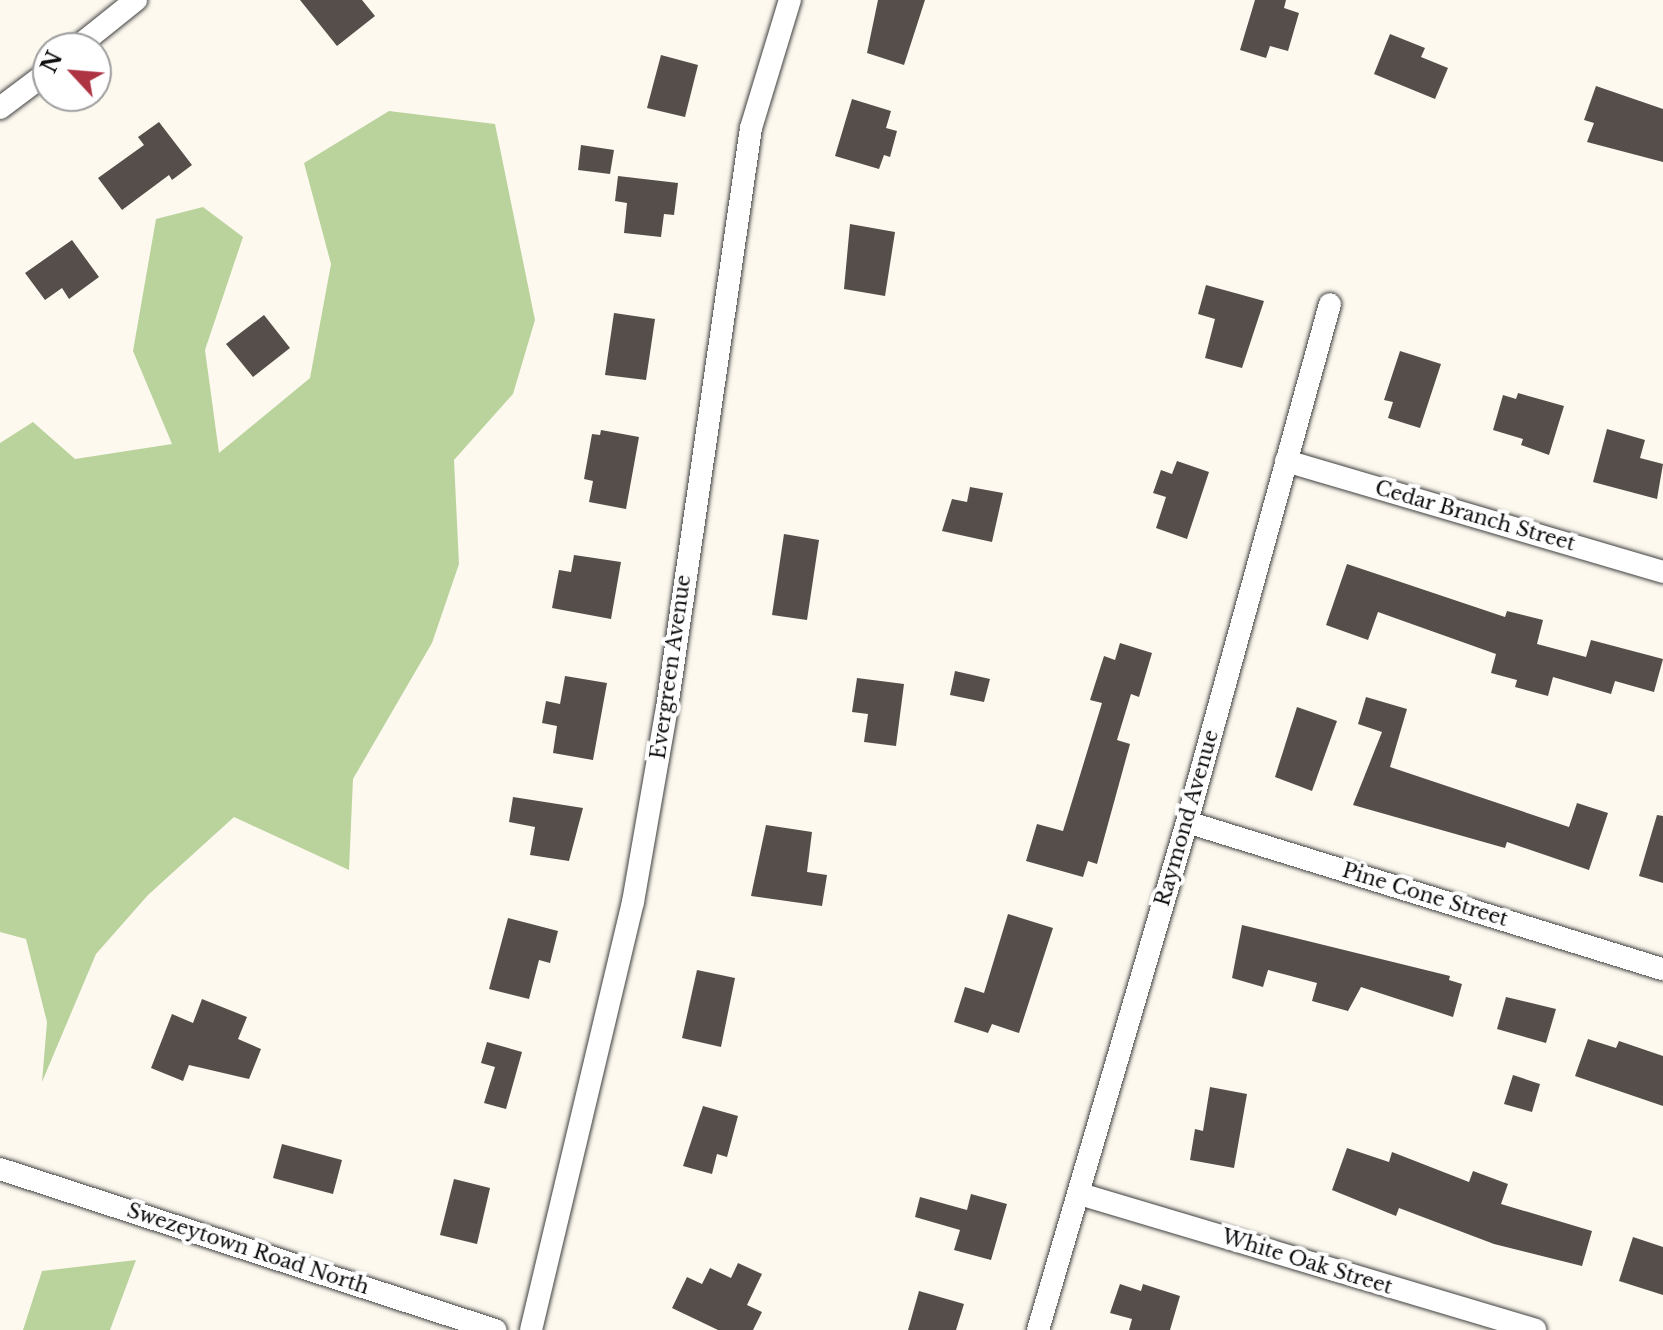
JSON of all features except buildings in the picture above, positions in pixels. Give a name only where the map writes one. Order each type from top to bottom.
[{"type":"street","points":[[96,32],[136,0]]},
{"type":"street","name":"Evergreen Avenue","points":[[531,1330],[633,902],[667,708],[751,128],[790,0]]},
{"type":"street","points":[[0,108],[32,84]]},
{"type":"street","name":"Raymond Avenue","points":[[1038,1330],[1187,822],[1330,304]]},
{"type":"street","name":"Cedar Branch Street","points":[[1286,461],[1663,572]]},
{"type":"street","name":"Pine Cone Street","points":[[1187,822],[1663,969]]},
{"type":"street","name":"Swezeytown Road North","points":[[0,1169],[495,1330]]},
{"type":"street","name":"White Oak Street","points":[[1080,1194],[1535,1330]]},
{"type":"green space","points":[[389,111],[495,124],[535,320],[513,394],[454,460],[459,564],[432,643],[353,779],[349,870],[234,817],[148,895],[96,954],[42,1082],[47,1022],[26,939],[0,932],[0,443],[33,422],[75,459],[172,444],[133,351],[156,219],[203,207],[243,237],[205,350],[219,453],[310,378],[331,264],[304,163]]},
{"type":"green space","points":[[136,1260],[110,1330],[23,1330],[42,1271]]}]
